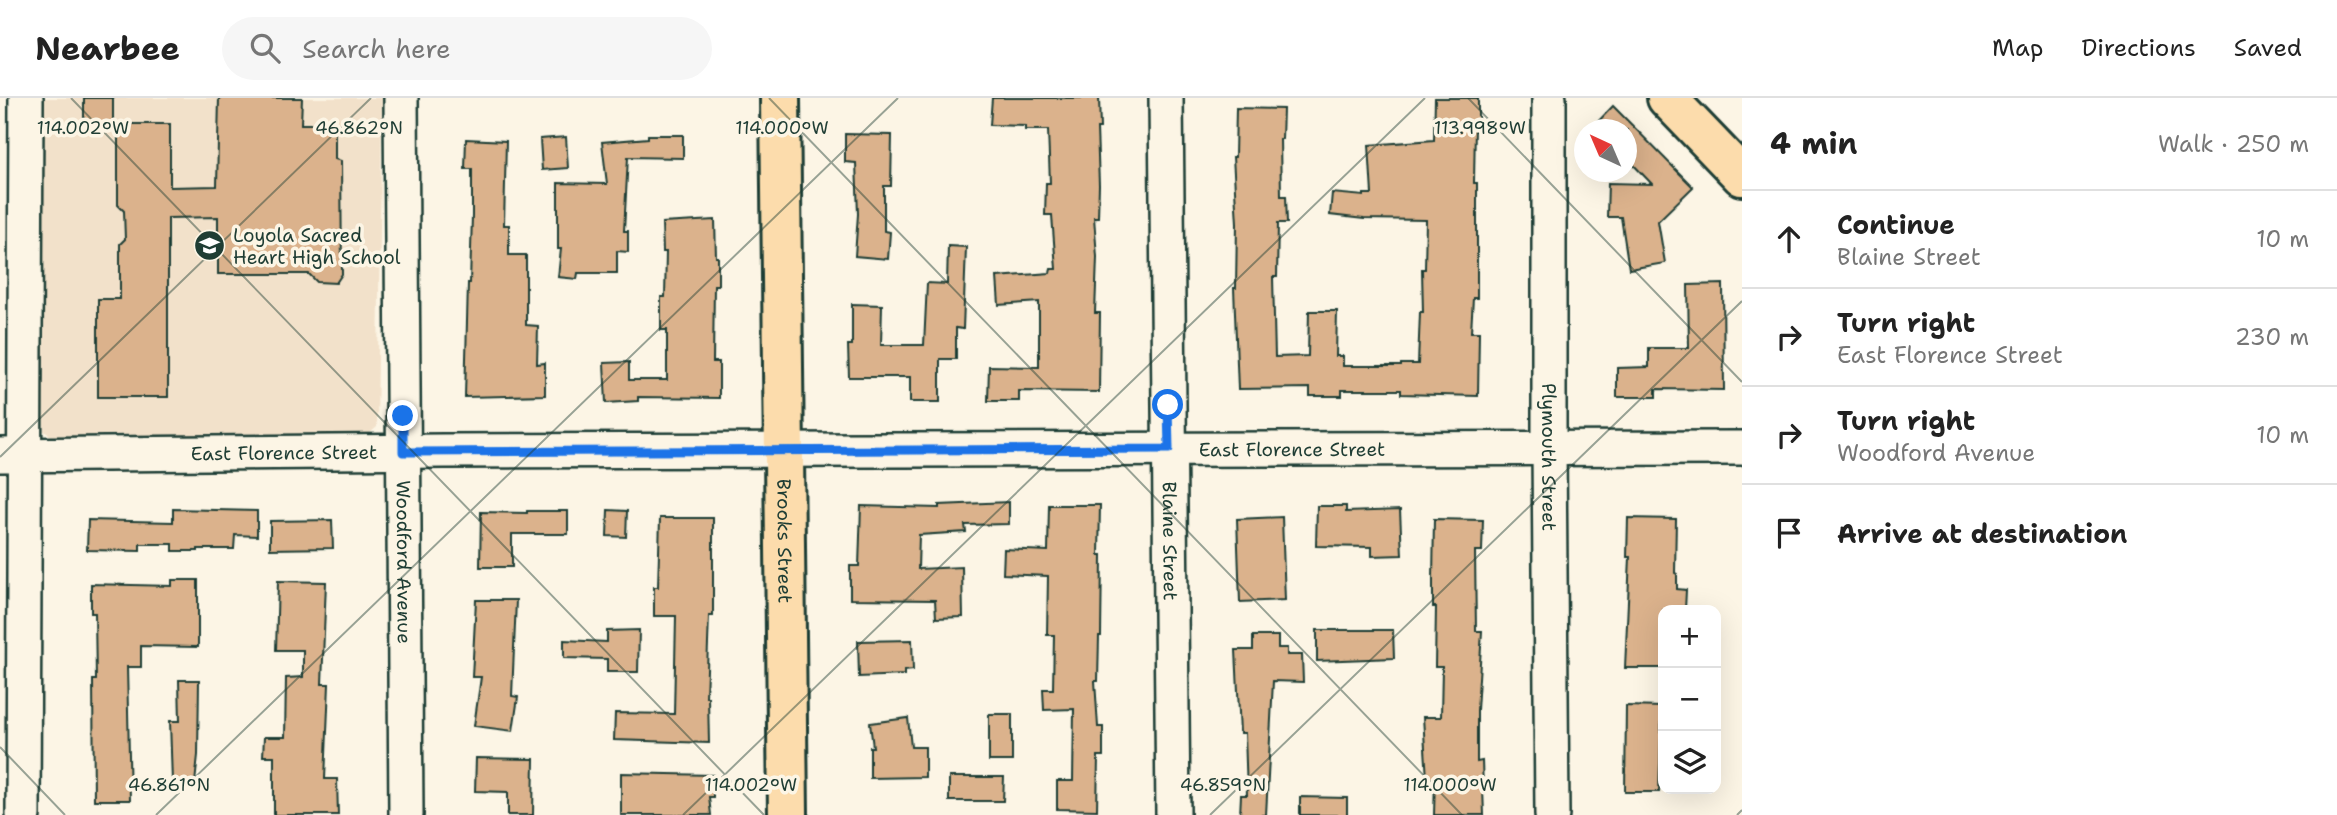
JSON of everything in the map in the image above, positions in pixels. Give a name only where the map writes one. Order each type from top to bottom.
[{"type":"main road","name":"Brooks Street","points":[[780,98],[788,815]]},
{"type":"main road","points":[[1667,98],[1742,176]]},
{"type":"street","points":[[23,815],[12,455],[26,98]]},
{"type":"street","name":"Woodford Avenue","points":[[401,98],[406,815]]},
{"type":"street","name":"Blaine Street","points":[[1166,98],[1172,815]]},
{"type":"street","name":"Plymouth Street","points":[[1549,98],[1552,815]]},
{"type":"street","name":"East Florence Street","points":[[12,455],[1742,448]]},
{"type":"shaded area","name":"Loyola Sacred Heart High School","points":[[37,98],[382,98],[377,427],[370,433],[56,439],[44,431],[41,409]]},
{"type":"building","points":[[84,98],[113,98],[113,127],[84,127]]},
{"type":"building","points":[[219,98],[302,98],[301,124],[335,124],[335,159],[341,161],[342,274],[336,283],[317,282],[309,274],[218,274],[218,217],[168,218],[168,397],[98,397],[98,299],[120,299],[120,244],[125,239],[124,211],[118,205],[118,124],[170,124],[170,187],[217,186]]},
{"type":"building","points":[[992,98],[1099,98],[1098,217],[1094,217],[1097,257],[1095,313],[1100,313],[1099,392],[1019,391],[1019,401],[988,401],[989,366],[1039,367],[1039,302],[999,305],[997,277],[1050,273],[1051,269],[1056,269],[1052,215],[1045,215],[1046,183],[1050,183],[1048,130],[990,125]]},
{"type":"building","points":[[1435,98],[1478,98],[1474,183],[1477,183],[1477,298],[1473,298],[1471,332],[1479,332],[1478,396],[1401,394],[1401,390],[1342,390],[1342,396],[1310,396],[1310,388],[1238,389],[1234,288],[1237,223],[1233,157],[1236,108],[1283,109],[1280,139],[1281,196],[1286,196],[1287,223],[1278,223],[1277,277],[1273,277],[1275,357],[1308,356],[1309,311],[1337,311],[1336,356],[1343,356],[1343,366],[1401,366],[1418,364],[1420,312],[1423,312],[1422,269],[1425,269],[1426,220],[1364,219],[1330,215],[1332,193],[1364,196],[1372,194],[1369,145],[1434,140]]},
{"type":"building","points":[[1613,106],[1626,119],[1601,119]]},
{"type":"building","points":[[1637,130],[1693,187],[1658,221],[1665,263],[1629,269],[1621,217],[1607,217],[1608,183],[1652,184],[1637,168]]},
{"type":"building","points":[[845,134],[892,135],[891,186],[884,186],[884,231],[890,232],[888,259],[855,256],[858,214],[856,163],[845,162]]},
{"type":"building","points":[[648,135],[683,135],[683,158],[628,157],[624,231],[628,231],[628,252],[617,251],[617,273],[578,273],[577,279],[558,277],[561,249],[558,249],[558,183],[607,184],[602,142],[648,138]]},
{"type":"building","points":[[566,137],[568,168],[542,170],[540,139]]},
{"type":"building","points":[[466,139],[506,141],[504,225],[509,225],[509,255],[526,255],[526,325],[538,326],[537,364],[545,363],[545,395],[465,397],[472,216],[472,169],[465,169]]},
{"type":"building","points":[[715,220],[718,285],[714,285],[713,362],[719,362],[719,398],[638,397],[638,401],[606,403],[604,363],[629,362],[629,380],[667,380],[667,330],[661,330],[661,297],[665,297],[666,252],[663,252],[662,223]]},
{"type":"building","points":[[948,246],[966,247],[963,329],[956,328],[956,359],[940,359],[940,402],[910,402],[910,377],[849,377],[848,345],[852,345],[852,304],[882,305],[881,345],[924,345],[927,283],[947,284]]},
{"type":"building","points":[[1723,284],[1724,390],[1656,389],[1656,397],[1617,397],[1617,368],[1649,367],[1649,348],[1689,348],[1688,285]]},
{"type":"building","points":[[1009,502],[1009,524],[965,525],[966,532],[919,535],[918,569],[962,567],[963,617],[936,618],[935,600],[850,599],[850,566],[859,566],[861,506],[939,508],[939,505]]},
{"type":"building","points":[[1049,505],[1100,505],[1101,636],[1098,681],[1095,681],[1098,727],[1103,727],[1103,756],[1098,756],[1097,810],[1057,809],[1057,781],[1073,781],[1074,709],[1044,710],[1043,689],[1053,689],[1054,635],[1047,635],[1048,576],[1003,574],[1004,549],[1048,551]]},
{"type":"building","points":[[1317,506],[1346,506],[1346,512],[1400,510],[1402,555],[1372,556],[1372,547],[1316,546]]},
{"type":"building","points":[[173,509],[257,511],[257,536],[235,535],[234,549],[173,551],[173,544],[140,544],[140,551],[87,550],[88,520],[173,522]]},
{"type":"building","points":[[608,510],[627,511],[626,537],[607,536]]},
{"type":"building","points":[[568,511],[568,534],[512,534],[512,567],[480,567],[481,512]]},
{"type":"building","points":[[1282,517],[1285,600],[1240,602],[1237,519]]},
{"type":"building","points":[[660,518],[713,518],[713,616],[709,616],[706,697],[709,743],[614,740],[615,713],[674,714],[676,616],[654,616],[654,587],[658,587]]},
{"type":"building","points":[[1628,518],[1676,519],[1675,573],[1677,589],[1686,590],[1685,605],[1658,605],[1658,668],[1625,668],[1630,557],[1627,557]]},
{"type":"building","points":[[1434,519],[1483,520],[1482,551],[1475,551],[1476,631],[1482,631],[1477,762],[1482,761],[1484,815],[1434,815],[1435,778],[1427,779],[1423,717],[1441,717],[1442,667],[1435,667]]},
{"type":"building","points":[[332,520],[333,548],[270,549],[270,521]]},
{"type":"building","points":[[172,580],[198,580],[198,647],[141,646],[141,667],[127,667],[130,800],[94,800],[93,680],[96,680],[95,613],[91,613],[91,584],[172,586]]},
{"type":"building","points":[[278,581],[326,582],[322,684],[329,684],[325,779],[337,779],[338,815],[274,815],[274,756],[263,756],[264,737],[285,737],[286,678],[303,677],[303,650],[276,650]]},
{"type":"building","points":[[476,600],[516,600],[512,696],[518,697],[513,731],[474,726],[481,677],[472,677]]},
{"type":"building","points":[[639,630],[638,672],[607,672],[607,659],[564,658],[564,640],[607,642],[607,631]]},
{"type":"building","points":[[1317,630],[1393,630],[1394,658],[1317,661]]},
{"type":"building","points":[[1253,636],[1278,636],[1278,648],[1287,648],[1287,655],[1302,655],[1303,682],[1273,681],[1266,815],[1240,815],[1241,795],[1247,795],[1245,733],[1240,733],[1236,650],[1253,650]]},
{"type":"building","points":[[912,640],[913,670],[904,671],[904,675],[859,677],[858,641]]},
{"type":"building","points":[[179,680],[199,680],[195,783],[172,782],[170,721],[180,721]]},
{"type":"building","points":[[1626,706],[1658,707],[1658,792],[1625,792]]},
{"type":"building","points":[[989,714],[1012,714],[1012,761],[989,761]]},
{"type":"building","points":[[908,718],[911,747],[925,747],[925,777],[870,778],[870,747],[873,747],[870,723]]},
{"type":"building","points":[[476,758],[534,759],[533,815],[508,815],[508,792],[475,791]]},
{"type":"building","points":[[621,773],[713,775],[713,797],[709,797],[711,815],[621,815]]},
{"type":"building","points":[[949,777],[1004,777],[1003,801],[949,801]]},
{"type":"building","points":[[1300,797],[1347,798],[1347,815],[1300,815]]},
{"type":"place","name":"Loyola Sacred Heart High School","points":[[210,246]]},
{"type":"route","points":[[403,416],[403,452],[1169,449],[1168,405]]}]
